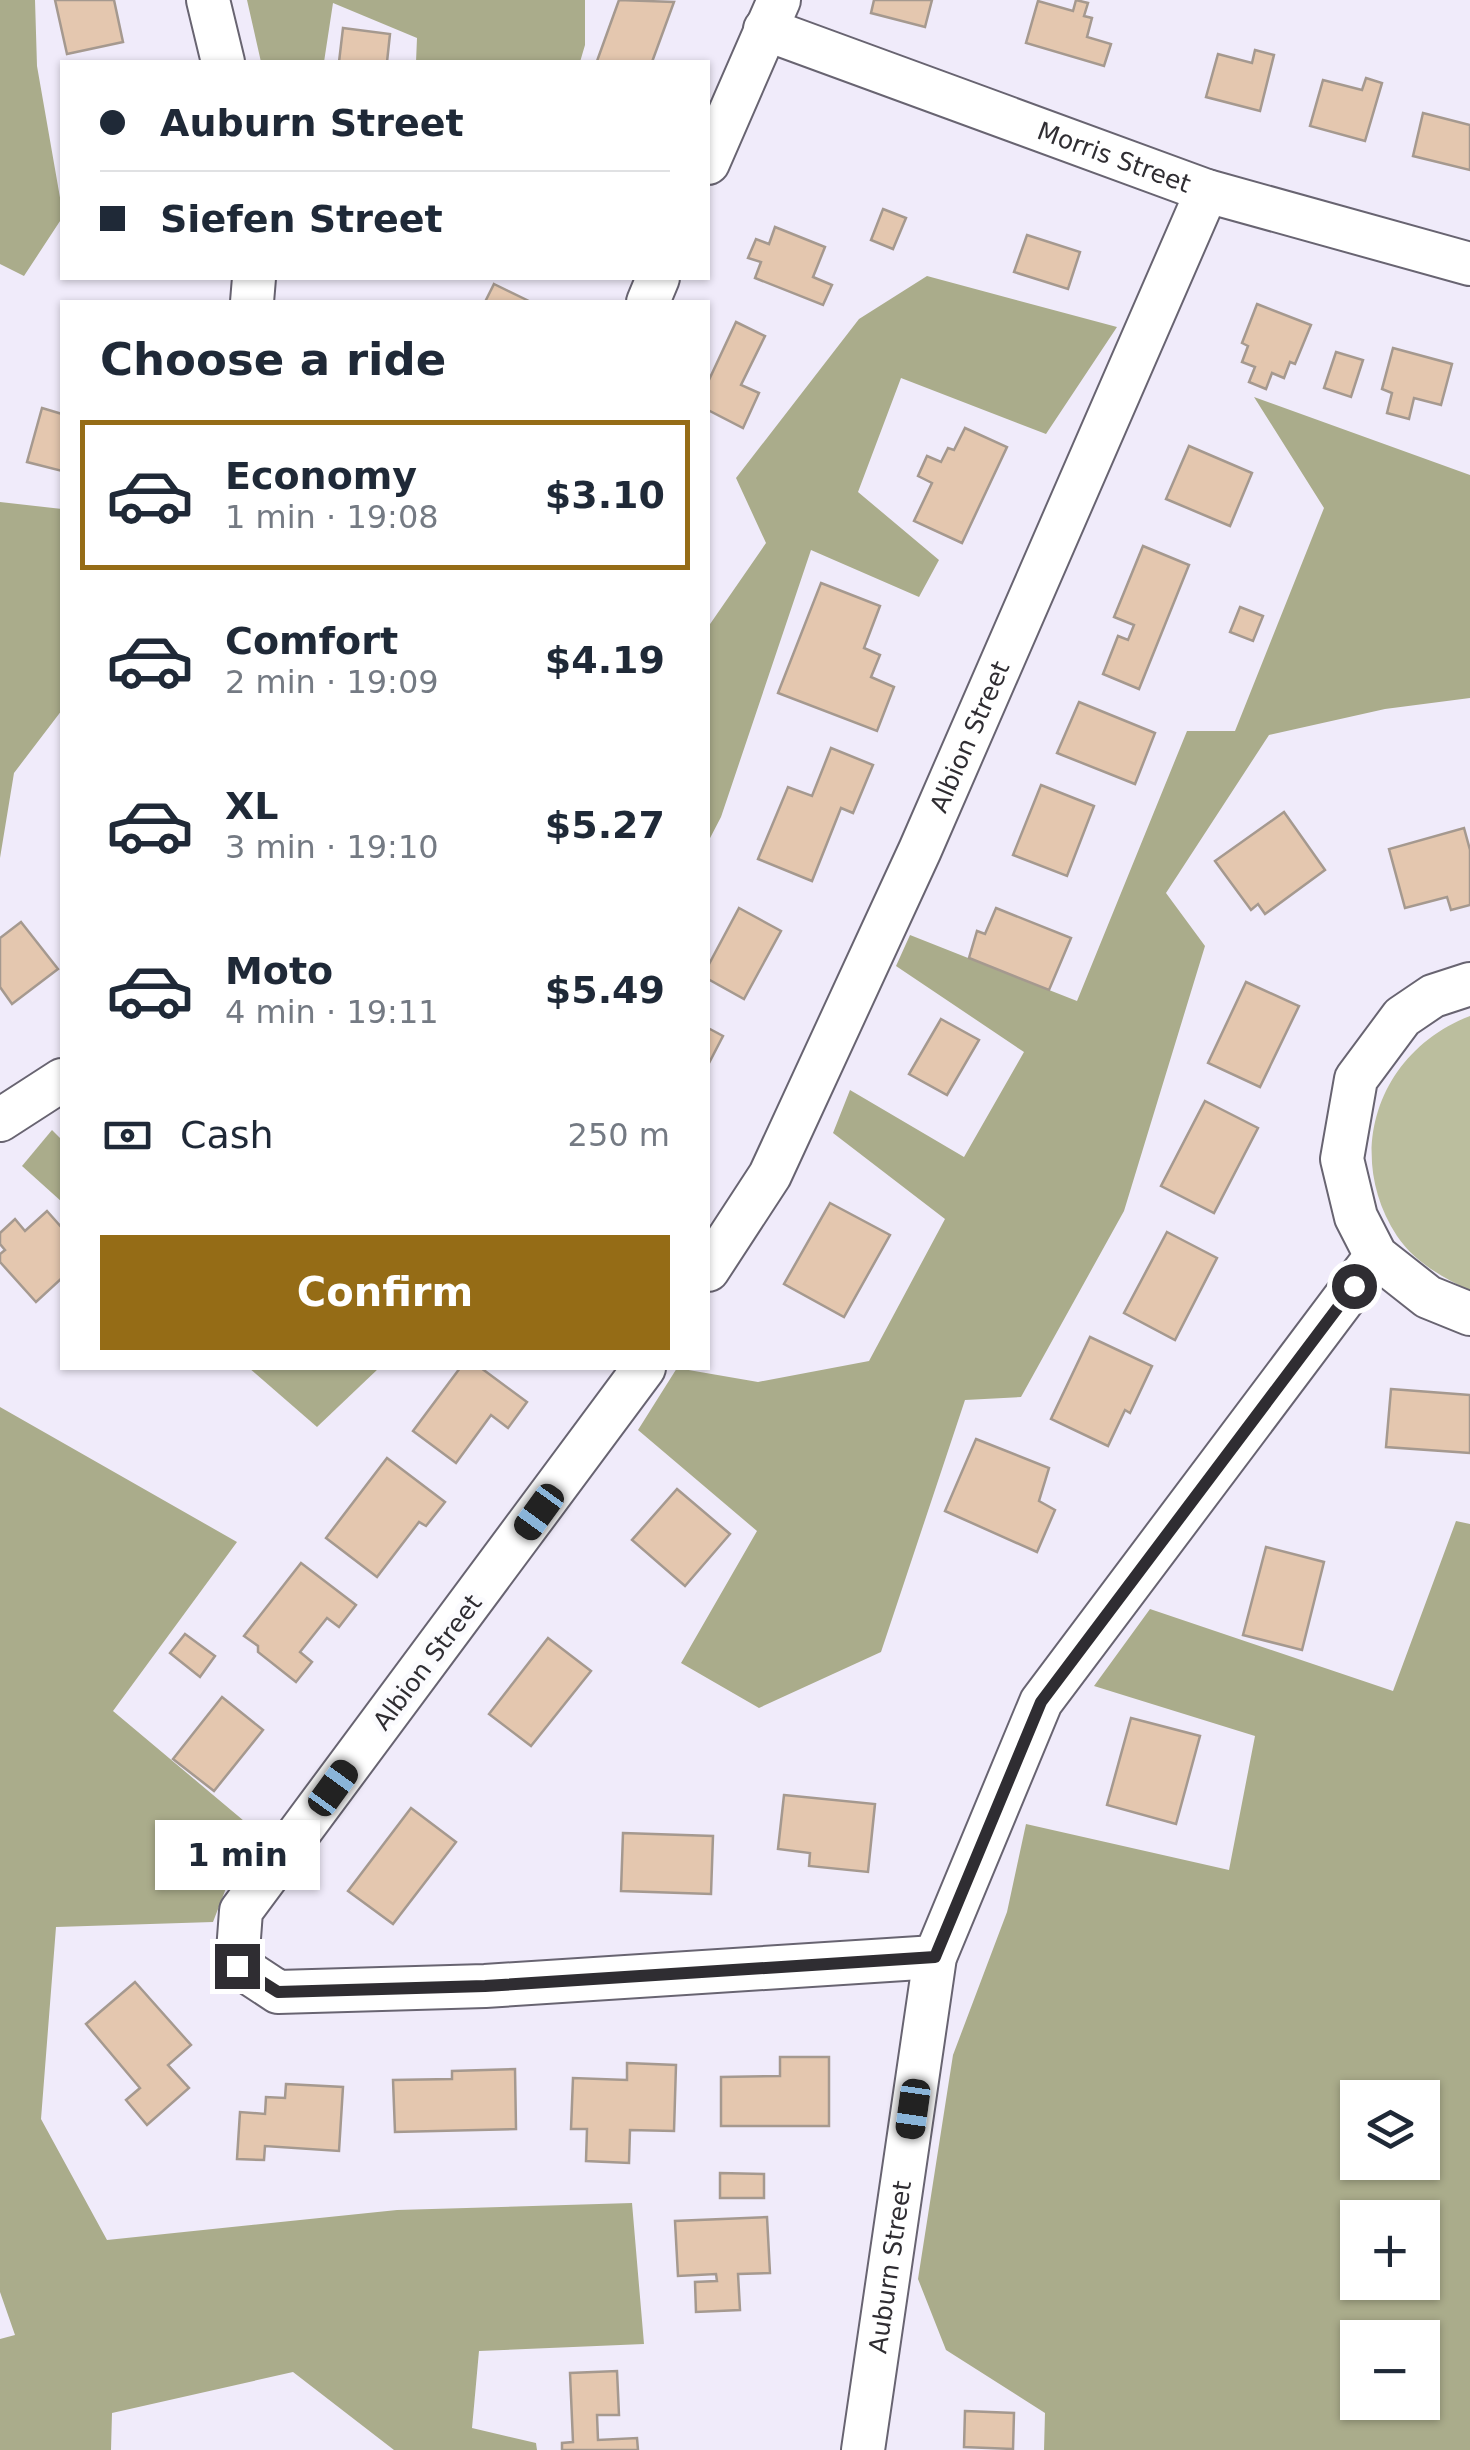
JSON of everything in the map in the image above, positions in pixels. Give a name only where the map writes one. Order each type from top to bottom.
[{"type":"street","points":[[208,0],[223,60]]},
{"type":"street","points":[[710,158],[772,15]]},
{"type":"street","name":"Morris Street","points":[[772,15],[1207,191],[1470,264]]},
{"type":"street","name":"Albion Street","points":[[710,1267],[770,1175],[812,1085],[920,850],[1207,191]]},
{"type":"street","points":[[1470,984],[1433,996],[1402,1017],[1356,1079],[1342,1159],[1356,1216],[1376,1256],[1428,1296],[1470,1314]]},
{"type":"street","points":[[0,1120],[60,1081]]},
{"type":"street","name":"Auburn Street","points":[[864,2450],[935,1957],[1041,1702],[1376,1256]]},
{"type":"street","name":"Albion Street","points":[[627,1375],[242,1911],[237,1966],[278,1992],[485,1986],[935,1957]]},
{"type":"green space","points":[[0,0],[35,0],[37,66],[60,198],[60,221],[24,276],[0,264]]},
{"type":"green space","points":[[247,0],[585,0],[585,45],[581,60],[416,60],[417,38],[333,3],[324,60],[261,60]]},
{"type":"green space","points":[[927,276],[1117,327],[1046,434],[901,378],[858,492],[939,560],[919,597],[811,550],[721,817],[710,838],[710,624],[766,543],[736,478],[859,319]]},
{"type":"green space","points":[[1254,397],[1470,475],[1470,698],[1385,709],[1269,735],[1166,893],[1205,946],[1124,1211],[1021,1397],[965,1400],[881,1652],[759,1708],[681,1663],[757,1531],[638,1430],[676,1370],[758,1382],[869,1361],[945,1219],[833,1133],[850,1090],[964,1157],[1024,1052],[896,966],[910,935],[1077,1001],[1187,731],[1235,731],[1324,508]]},
{"type":"green space","points":[[0,502],[60,509],[60,713],[14,773],[0,858]]},
{"type":"green space","points":[[1470,1016],[1470,1291],[1421,1262],[1397,1236],[1381,1204],[1373,1172],[1372,1139],[1379,1108],[1393,1079],[1413,1053],[1439,1032]]},
{"type":"green space","points":[[52,1130],[60,1138],[60,1200],[22,1166]]},
{"type":"green space","points":[[251,1370],[377,1370],[317,1427]]},
{"type":"green space","points":[[0,1407],[237,1542],[113,1711],[250,1826],[213,1922],[56,1927],[41,2119],[107,2240],[397,2210],[632,2203],[644,2344],[479,2351],[472,2428],[536,2443],[537,2450],[394,2450],[293,2372],[112,2413],[111,2450],[0,2450],[0,2339],[15,2335],[0,2292]]},
{"type":"green space","points":[[1456,1521],[1470,1524],[1470,2450],[1044,2450],[1045,2413],[946,2350],[918,2279],[953,2055],[1007,1912],[1026,1824],[1229,1870],[1255,1736],[1094,1686],[1150,1609],[1393,1691]]},
{"type":"building","points":[[55,0],[114,0],[123,42],[67,54]]},
{"type":"building","points":[[619,0],[674,2],[653,60],[597,60]]},
{"type":"building","points":[[874,0],[932,0],[925,27],[871,13]]},
{"type":"building","points":[[1076,0],[1088,3],[1084,16],[1092,18],[1087,37],[1111,44],[1104,66],[1026,43],[1038,1],[1073,11]]},
{"type":"building","points":[[343,28],[390,34],[387,60],[339,60]]},
{"type":"building","points":[[1255,50],[1274,55],[1260,111],[1206,97],[1218,54],[1252,63]]},
{"type":"building","points":[[1366,78],[1382,83],[1365,141],[1310,126],[1323,80],[1362,90]]},
{"type":"building","points":[[1423,113],[1470,125],[1470,170],[1413,156]]},
{"type":"building","points":[[883,209],[906,218],[893,249],[871,240]]},
{"type":"building","points":[[775,227],[825,247],[813,277],[832,285],[823,305],[755,278],[761,262],[748,258],[756,239],[769,244]]},
{"type":"building","points":[[1027,235],[1080,252],[1068,289],[1014,272]]},
{"type":"building","points":[[494,284],[527,300],[486,300]]},
{"type":"building","points":[[1257,304],[1311,325],[1295,364],[1290,362],[1284,378],[1272,373],[1266,389],[1249,382],[1255,367],[1242,362],[1248,346],[1242,343]]},
{"type":"building","points":[[736,322],[765,336],[741,385],[759,393],[743,428],[710,411],[710,378]]},
{"type":"building","points":[[1393,348],[1452,364],[1441,405],[1414,398],[1409,419],[1387,413],[1392,393],[1382,389]]},
{"type":"building","points":[[1336,352],[1363,360],[1351,397],[1324,388]]},
{"type":"building","points":[[42,408],[60,413],[60,470],[27,462]]},
{"type":"building","points":[[965,428],[1007,447],[962,543],[914,521],[932,483],[918,476],[927,456],[941,462],[948,448],[954,450]]},
{"type":"building","points":[[1189,446],[1252,473],[1230,526],[1166,499]]},
{"type":"building","points":[[1143,546],[1189,565],[1139,689],[1103,674],[1118,636],[1128,640],[1134,625],[1114,617]]},
{"type":"building","points":[[821,583],[880,606],[864,648],[880,655],[871,677],[894,687],[877,731],[778,693]]},
{"type":"building","points":[[1240,607],[1263,616],[1253,641],[1230,632]]},
{"type":"building","points":[[1079,702],[1155,733],[1135,784],[1057,753]]},
{"type":"building","points":[[831,748],[873,765],[853,813],[841,808],[812,881],[758,859],[788,787],[812,796]]},
{"type":"building","points":[[1041,785],[1094,806],[1067,876],[1013,855]]},
{"type":"building","points":[[1284,812],[1325,870],[1265,914],[1258,904],[1251,910],[1215,861]]},
{"type":"building","points":[[1464,828],[1470,850],[1470,905],[1451,910],[1447,897],[1405,908],[1389,849]]},
{"type":"building","points":[[739,908],[781,931],[744,999],[710,980],[710,962]]},
{"type":"building","points":[[996,908],[1071,938],[1049,990],[969,958],[977,931],[985,934]]},
{"type":"building","points":[[21,922],[58,969],[12,1004],[0,987],[0,938]]},
{"type":"building","points":[[1246,982],[1299,1006],[1260,1087],[1208,1063]]},
{"type":"building","points":[[941,1019],[979,1040],[947,1095],[909,1074]]},
{"type":"building","points":[[710,1029],[723,1036],[710,1061]]},
{"type":"building","points":[[1205,1101],[1258,1128],[1214,1213],[1161,1186]]},
{"type":"building","points":[[830,1203],[890,1235],[844,1317],[784,1284]]},
{"type":"building","points":[[47,1211],[60,1226],[60,1280],[36,1302],[0,1262],[0,1254],[5,1250],[0,1244],[0,1233],[15,1219],[25,1231]]},
{"type":"building","points":[[1167,1232],[1217,1258],[1175,1340],[1124,1313]]},
{"type":"building","points":[[1090,1337],[1152,1366],[1130,1413],[1125,1410],[1108,1446],[1051,1419]]},
{"type":"building","points":[[459,1370],[484,1370],[527,1402],[508,1428],[491,1415],[456,1463],[413,1431]]},
{"type":"building","points":[[1391,1389],[1470,1395],[1470,1453],[1386,1447]]},
{"type":"building","points":[[976,1439],[1049,1468],[1039,1501],[1055,1510],[1037,1552],[945,1511]]},
{"type":"building","points":[[387,1458],[445,1502],[426,1526],[419,1522],[377,1577],[326,1538]]},
{"type":"building","points":[[677,1489],[730,1534],[685,1586],[632,1540]]},
{"type":"building","points":[[1266,1547],[1324,1562],[1302,1650],[1243,1635]]},
{"type":"building","points":[[301,1563],[356,1605],[339,1627],[327,1618],[300,1652],[312,1662],[296,1682],[244,1636]]},
{"type":"building","points":[[185,1634],[215,1656],[200,1677],[170,1653]]},
{"type":"building","points":[[548,1638],[591,1671],[531,1746],[489,1714]]},
{"type":"building","points":[[222,1697],[263,1730],[214,1791],[173,1759]]},
{"type":"building","points":[[1131,1718],[1200,1736],[1176,1824],[1107,1805]]},
{"type":"building","points":[[784,1795],[875,1804],[868,1872],[809,1866],[810,1853],[778,1849]]},
{"type":"building","points":[[411,1808],[456,1842],[393,1924],[348,1891]]},
{"type":"building","points":[[623,1833],[713,1836],[711,1894],[621,1891]]},
{"type":"building","points":[[135,1982],[191,2045],[168,2065],[189,2088],[147,2125],[126,2100],[140,2088],[86,2024]]},
{"type":"building","points":[[780,2057],[829,2057],[829,2126],[721,2126],[721,2077],[780,2076]]},
{"type":"building","points":[[627,2063],[676,2065],[674,2131],[630,2130],[629,2163],[586,2161],[587,2129],[571,2129],[573,2078],[627,2080]]},
{"type":"building","points":[[515,2069],[516,2129],[395,2132],[393,2080],[452,2079],[452,2071]]},
{"type":"building","points":[[286,2084],[343,2087],[339,2151],[265,2146],[264,2160],[237,2159],[240,2112],[265,2114],[266,2097],[285,2098]]},
{"type":"building","points":[[720,2173],[764,2174],[764,2198],[720,2198]]},
{"type":"building","points":[[767,2217],[770,2273],[738,2274],[740,2310],[696,2312],[695,2282],[717,2281],[716,2274],[678,2276],[675,2221]]},
{"type":"building","points":[[617,2371],[619,2415],[597,2415],[598,2440],[637,2438],[638,2450],[562,2450],[562,2443],[573,2442],[570,2373]]},
{"type":"building","points":[[965,2411],[1014,2413],[1013,2449],[964,2447]]},
{"type":"route","points":[[237,1966],[278,1992],[485,1986],[935,1957],[1041,1702],[1354,1286]]}]
